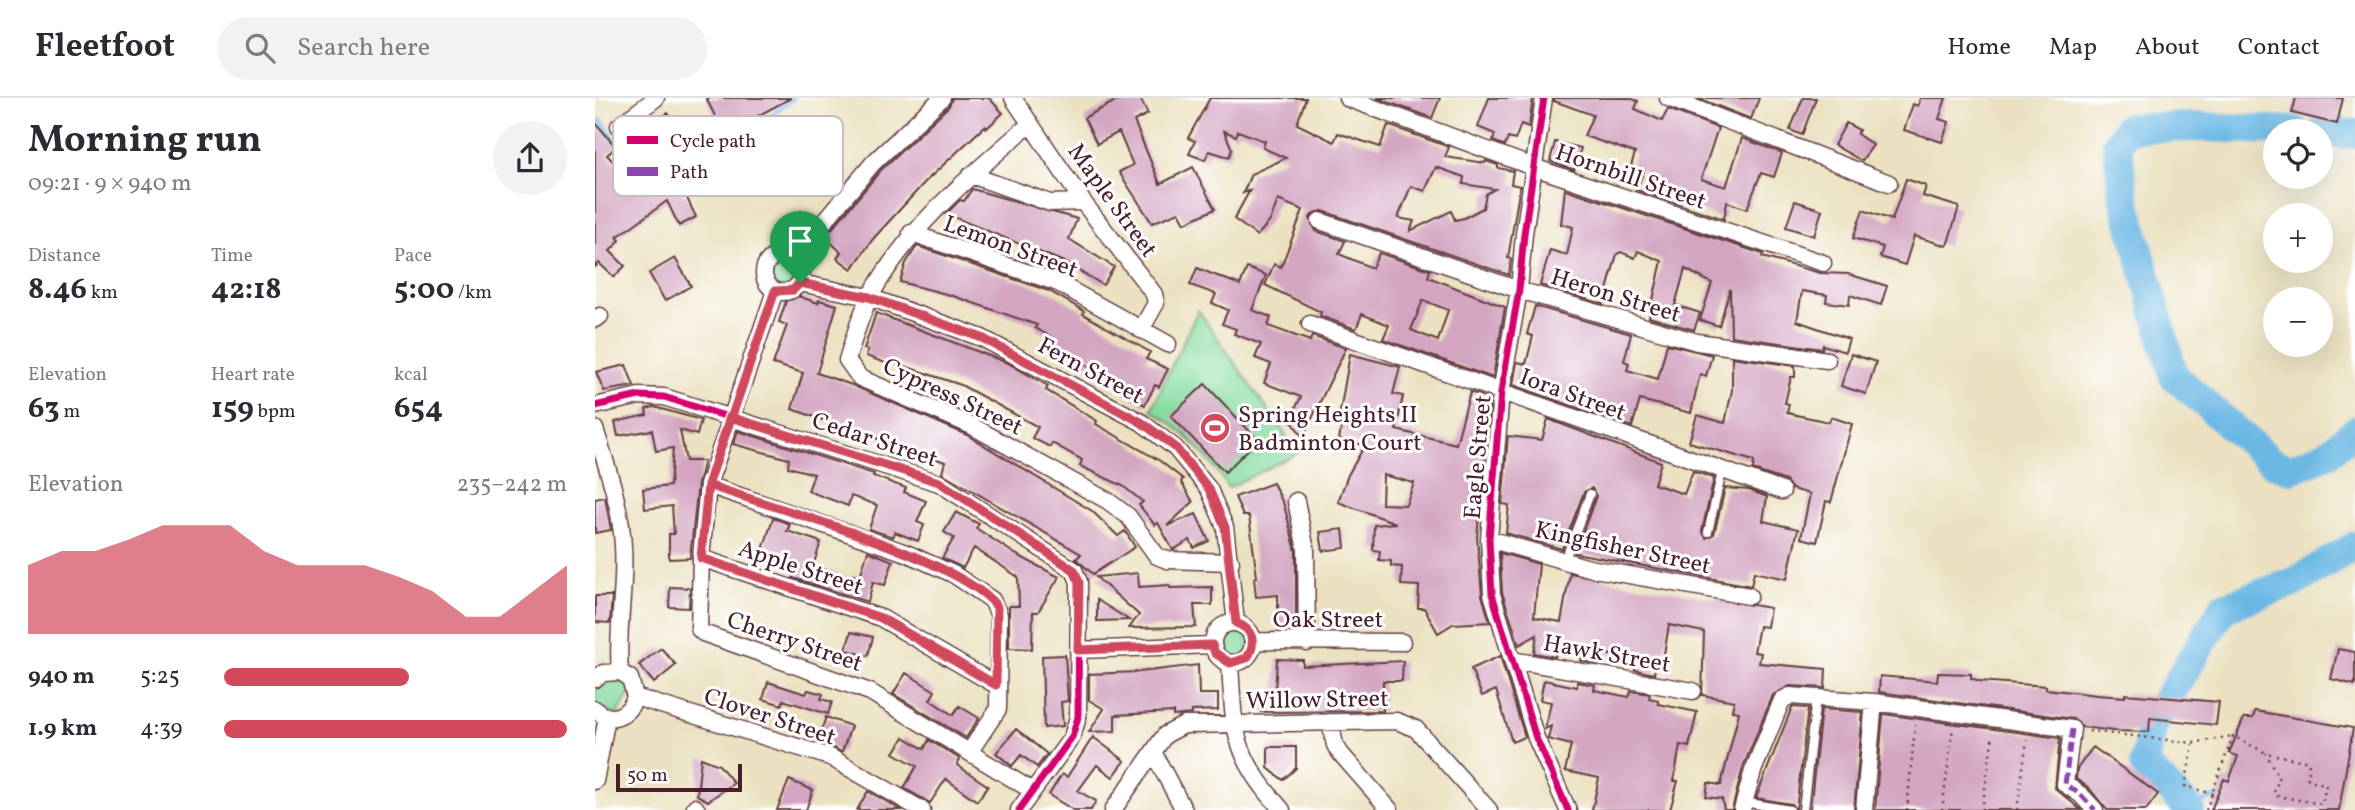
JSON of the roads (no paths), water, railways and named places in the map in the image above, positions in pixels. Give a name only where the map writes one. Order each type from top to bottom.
[{"type":"street","points":[[632,116],[656,98]]},
{"type":"street","points":[[794,258],[873,163],[942,98]]},
{"type":"street","name":"Maple Street","points":[[1013,98],[1083,201],[1154,295],[1156,303],[1141,330]]},
{"type":"street","name":"Hornbill Street","points":[[1347,98],[1533,167],[1823,262]]},
{"type":"street","name":"Eagle Street","points":[[1544,98],[1519,290],[1501,392],[1489,539],[1492,594],[1536,738],[1567,810]]},
{"type":"street","points":[[1668,98],[1889,183]]},
{"type":"street","name":"Cypress Street","points":[[1030,124],[971,175],[911,233],[869,297],[847,360],[854,373],[972,426],[1108,501],[1128,516],[1157,556],[1167,560],[1231,562]]},
{"type":"street","points":[[971,175],[1050,203],[1083,201]]},
{"type":"street","name":"Heron Street","points":[[1320,221],[1519,290],[1697,342],[1827,360]]},
{"type":"street","name":"Lemon Street","points":[[911,233],[1058,284],[1168,344]]},
{"type":"street","points":[[776,255],[794,258],[800,265],[800,283],[793,290],[775,291],[764,277],[769,260],[776,255]]},
{"type":"street","name":"Fern Street","points":[[800,283],[869,297],[982,338],[1141,422],[1175,447],[1209,489],[1225,527],[1236,623]]},
{"type":"street","name":"Cherry Street","points":[[775,291],[708,485],[697,623],[703,633],[870,692],[1031,790]]},
{"type":"street","name":"Iora Street","points":[[1310,324],[1781,491]]},
{"type":"street","name":"Cedar Street","points":[[595,406],[639,396],[664,397],[939,482],[1074,570],[1079,582],[1076,728],[1019,810]]},
{"type":"street","points":[[595,429],[609,472],[623,545],[617,631],[620,671]]},
{"type":"street","points":[[708,485],[906,553],[953,574],[992,600],[999,615],[996,685],[998,709],[970,751]]},
{"type":"street","points":[[1296,501],[1306,550],[1307,643]]},
{"type":"street","name":"Kingfisher Street","points":[[1489,539],[1564,562],[1749,596]]},
{"type":"street","name":"Apple Street","points":[[701,558],[881,618],[996,685]]},
{"type":"street","points":[[1236,623],[1251,632],[1254,641],[1247,658],[1230,663],[1215,653],[1212,645],[1219,628],[1236,623]]},
{"type":"street","name":"Oak Street","points":[[1254,641],[1402,642]]},
{"type":"street","points":[[1078,650],[1212,645]]},
{"type":"street","name":"Hawk Street","points":[[1512,660],[1693,691]]},
{"type":"street","points":[[1230,663],[1234,723],[1250,772],[1282,810]]},
{"type":"street","points":[[595,678],[603,673],[620,671],[630,678],[635,696],[626,713],[601,713],[595,781]]},
{"type":"street","name":"Clover Street","points":[[635,696],[830,757],[913,808]]},
{"type":"street","points":[[1743,806],[1753,771],[1782,700],[1790,696],[1816,696],[2072,729],[2065,784],[2081,795],[2095,810]]},
{"type":"street","points":[[1864,810],[1874,702]]},
{"type":"street","points":[[1330,722],[1335,745],[1341,754],[1390,810]]},
{"type":"street","name":"Willow Street","points":[[1113,810],[1164,735],[1174,728],[1234,723],[1330,722],[1408,723],[1489,810]]},
{"type":"street","points":[[1153,752],[1184,810]]},
{"type":"lane","points":[[1707,533],[1722,472]]},
{"type":"lane","points":[[1564,562],[1590,494]]},
{"type":"lane","points":[[1803,810],[1816,696]]},
{"type":"lane","points":[[1743,806],[1790,810]]},
{"type":"waterway","points":[[771,116],[793,98]]},
{"type":"waterway","points":[[595,122],[601,120],[613,138]]},
{"type":"waterway","points":[[2263,130],[2127,128],[2117,145],[2124,197],[2174,376],[2273,463],[2291,469],[2327,454],[2355,431]]},
{"type":"waterway","points":[[2333,133],[2355,134]]},
{"type":"waterway","points":[[2190,810],[2144,764],[2154,720],[2224,607],[2295,582],[2355,546]]},
{"type":"waterway","points":[[2189,808],[2215,797],[2223,798]]},
{"type":"place","name":"Spring Heights II Badminton Court","points":[[1215,428]]}]
